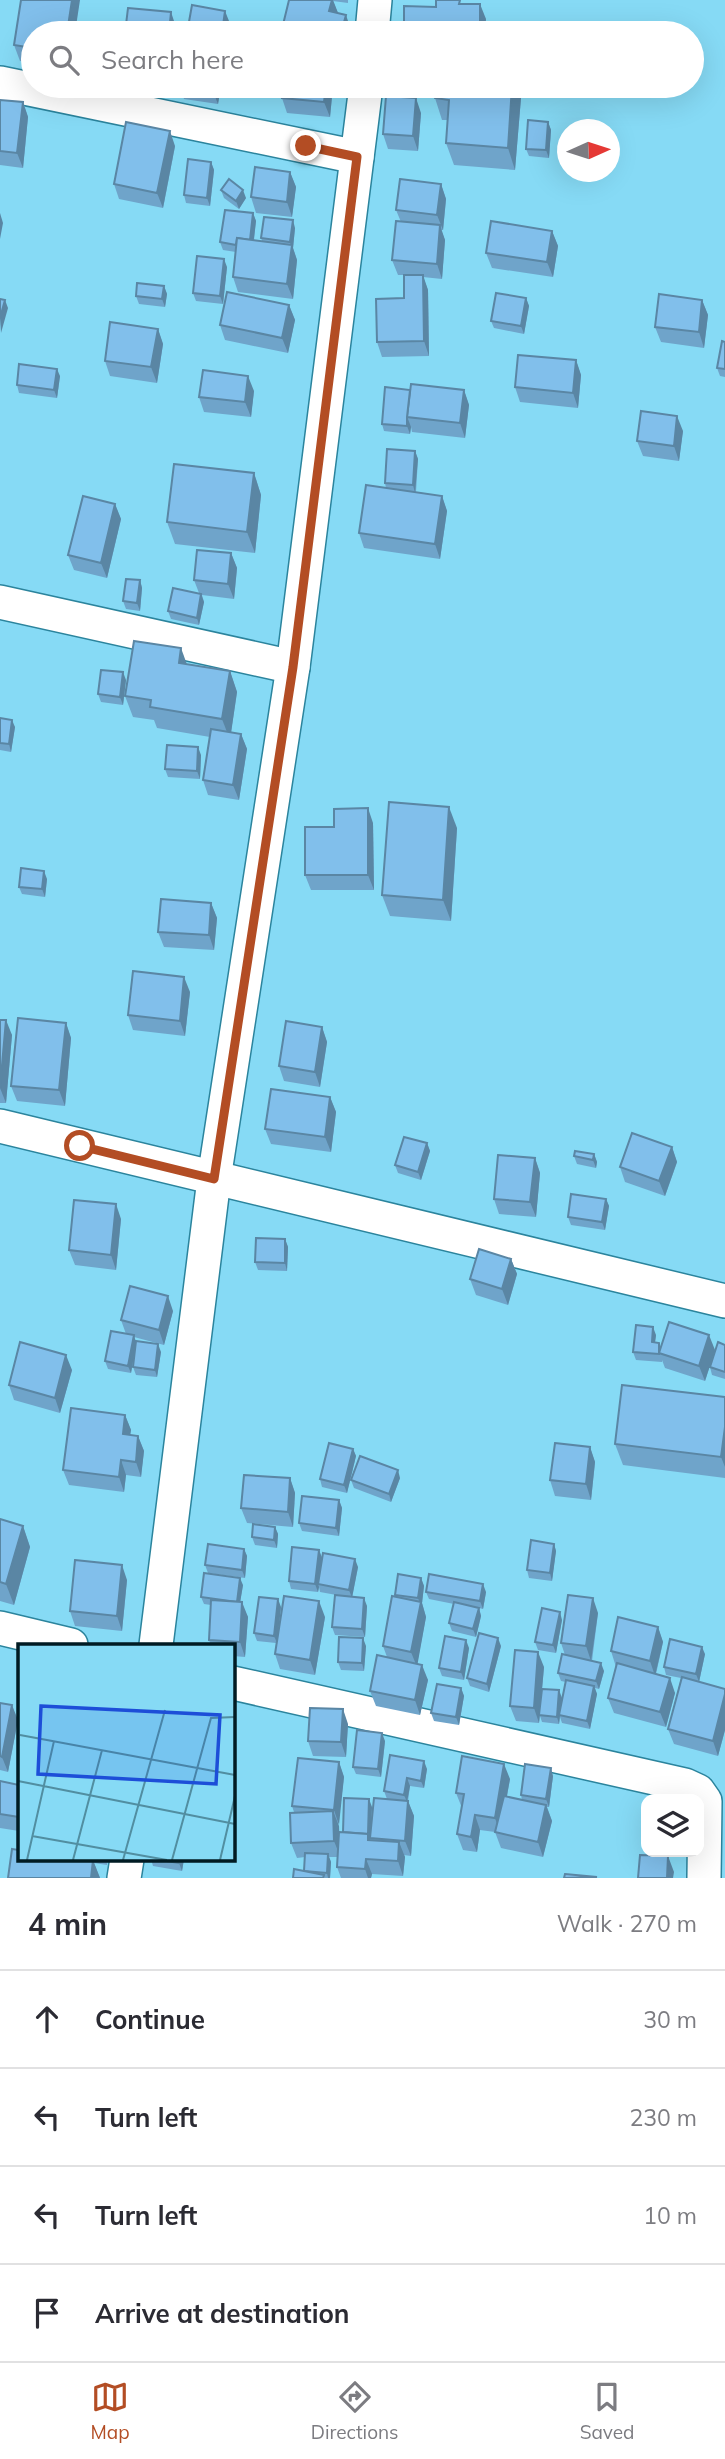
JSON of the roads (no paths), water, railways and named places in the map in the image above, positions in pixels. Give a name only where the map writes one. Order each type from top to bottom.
[{"type":"street","points":[[373,21],[376,0]]},
{"type":"street","points":[[0,83],[21,87]]},
{"type":"street","points":[[72,98],[357,157]]},
{"type":"street","points":[[156,1644],[214,1179],[293,667],[364,98]]},
{"type":"street","points":[[0,602],[293,667]]},
{"type":"street","points":[[0,1126],[725,1301]]},
{"type":"street","points":[[0,1628],[67,1644]]},
{"type":"street","points":[[234,1683],[685,1785],[698,1791],[705,1801],[704,1878]]},
{"type":"street","points":[[124,1878],[127,1860]]}]
